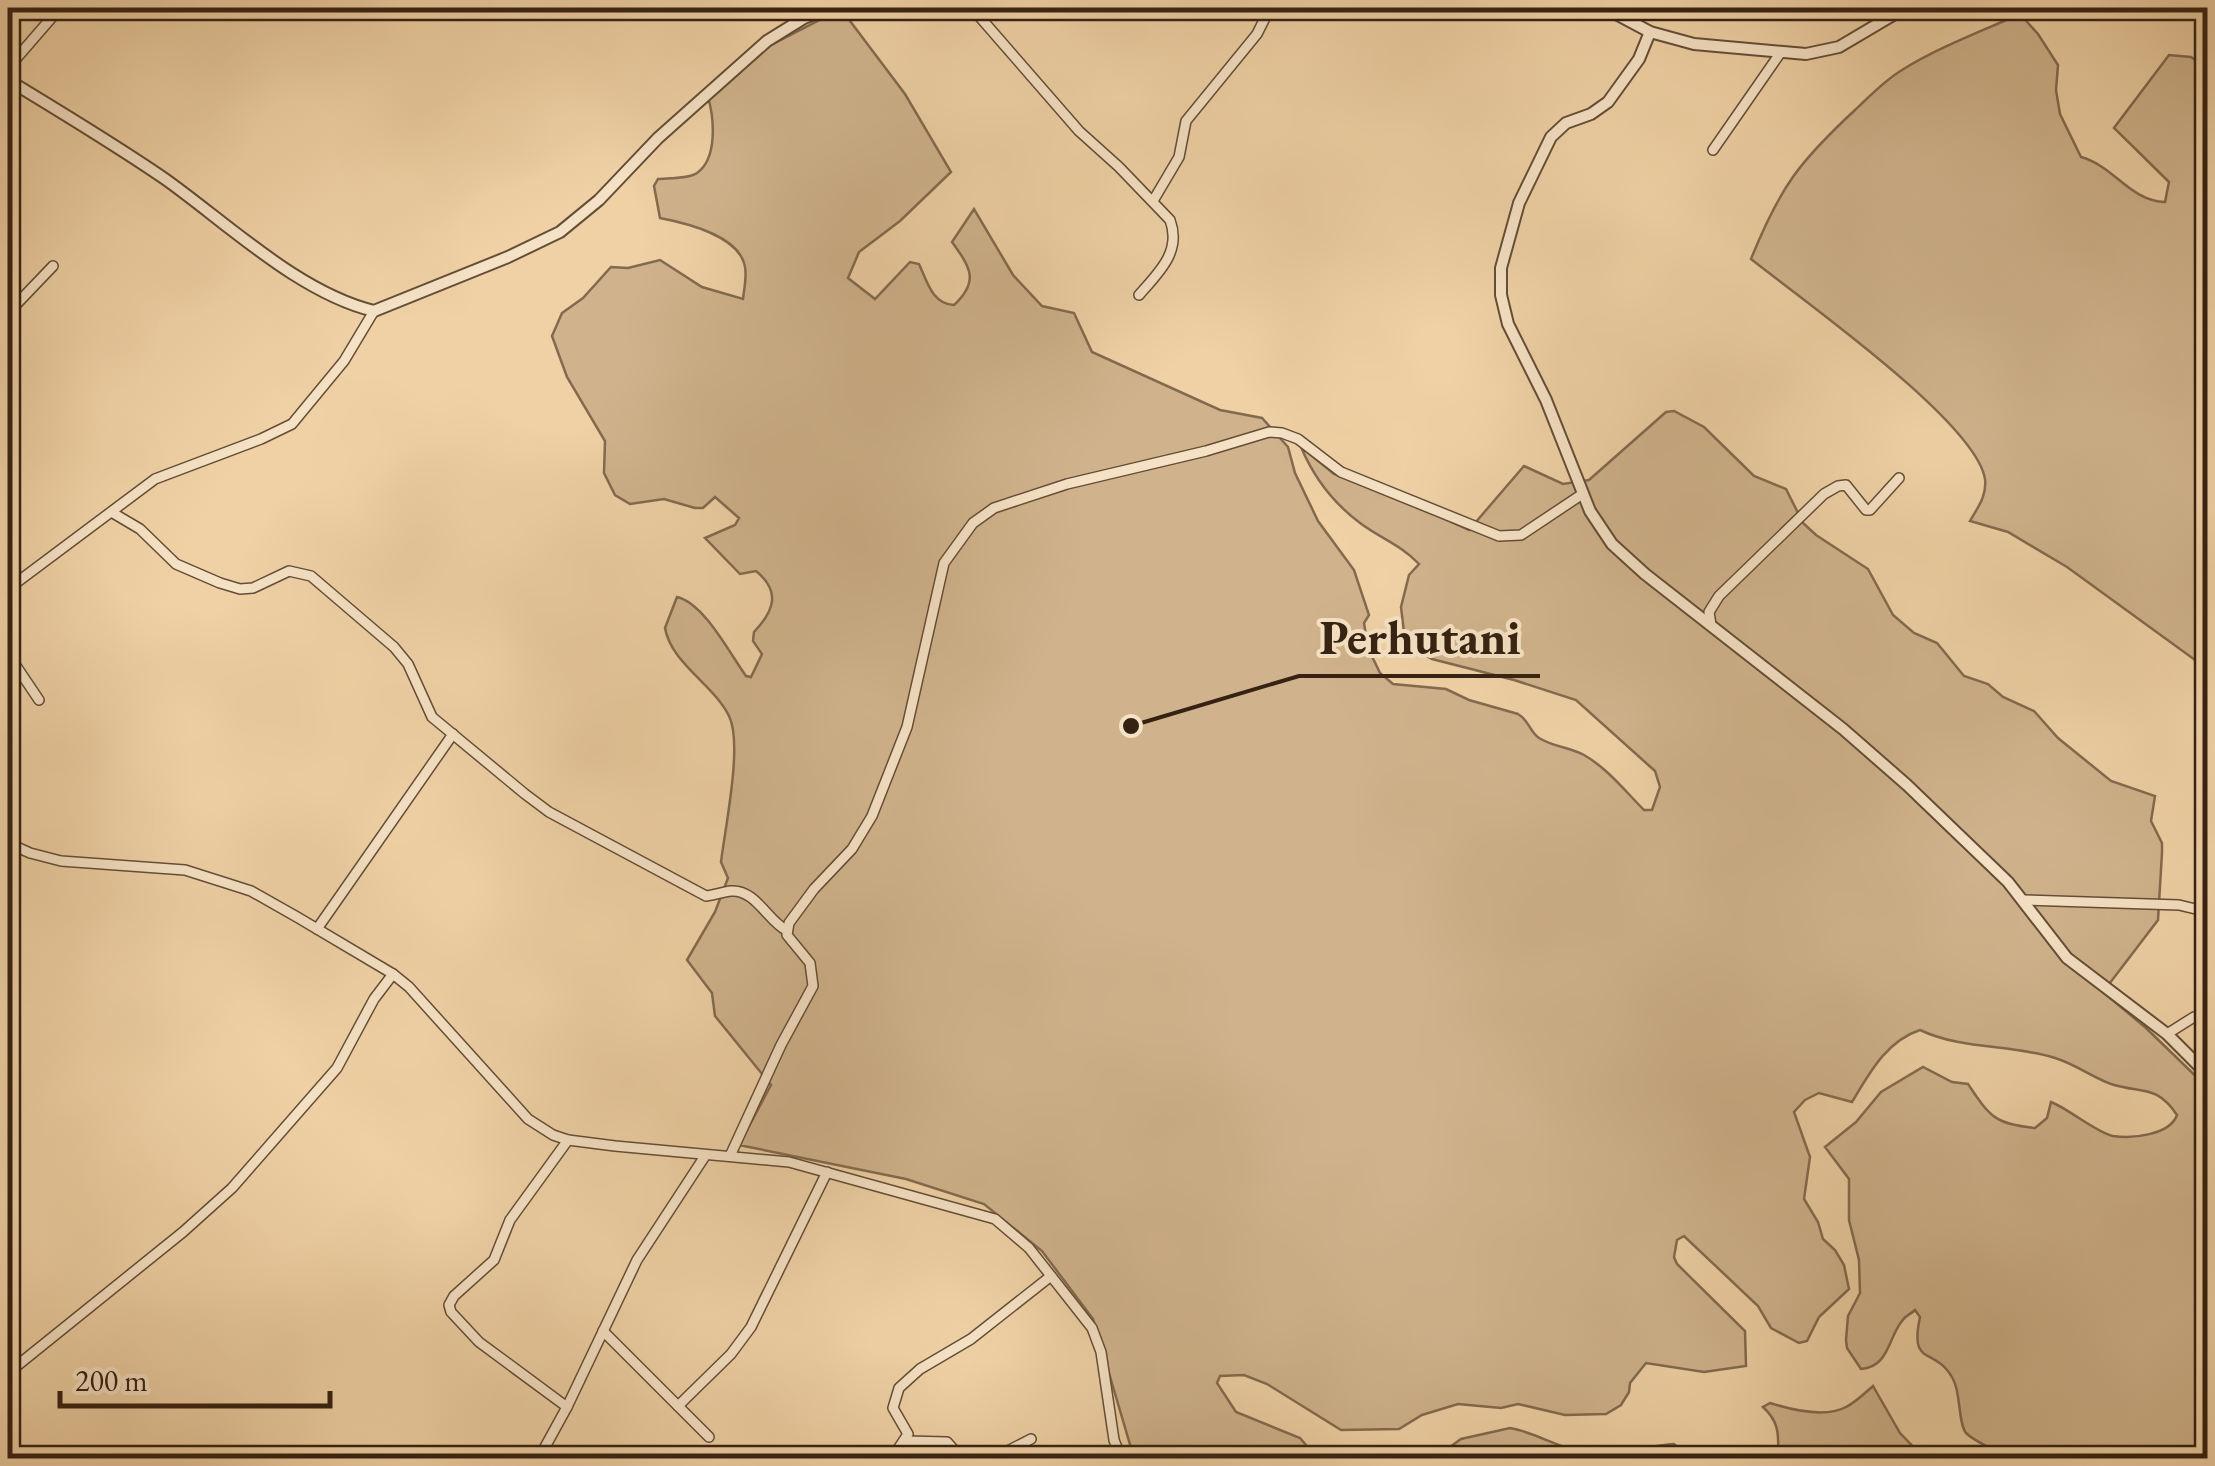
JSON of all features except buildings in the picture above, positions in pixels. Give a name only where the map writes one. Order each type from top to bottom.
[{"type":"street","points":[[8,68],[60,8]]},
{"type":"street","points":[[8,589],[156,478],[292,424],[344,361],[374,311],[560,232],[600,200],[658,138],[766,41],[829,8]]},
{"type":"street","points":[[972,8],[1079,131],[1153,201],[1172,225],[1172,250],[1166,265],[1139,296]]},
{"type":"street","points":[[1153,201],[1180,157],[1186,121],[1257,34],[1270,8]]},
{"type":"street","points":[[1605,8],[1650,32],[1694,44],[1820,53],[1839,47],[1905,8]]},
{"type":"street","points":[[1650,32],[1639,58],[1608,102],[1591,114],[1566,122],[1551,136],[1520,204],[1501,268],[1501,295],[1508,324],[1552,412],[1581,494],[1612,544],[1906,784],[2023,900],[2067,958],[2167,1034],[2208,1075]]},
{"type":"street","points":[[1713,150],[1780,52]]},
{"type":"street","points":[[8,80],[164,179],[307,281],[374,311]]},
{"type":"street","points":[[8,313],[53,266]]},
{"type":"street","points":[[786,930],[814,889],[852,849],[872,816],[907,727],[944,564],[972,523],[994,508],[1068,484],[1268,432],[1290,435],[1340,472],[1499,536],[1521,535],[1581,494]]},
{"type":"street","points":[[1710,626],[1709,612],[1720,596],[1824,494],[1846,486],[1870,510],[1900,478]]},
{"type":"street","points":[[113,513],[140,529],[176,564],[220,583],[240,589],[252,588],[290,571],[310,576],[394,647],[408,664],[429,712],[549,812],[706,896],[732,891],[744,894],[786,930],[790,942],[810,963],[814,986],[781,1045],[730,1156]]},
{"type":"street","points":[[8,654],[39,700]]},
{"type":"street","points":[[317,930],[453,734]]},
{"type":"street","points":[[8,844],[61,861],[185,870],[251,891],[393,974],[438,1016],[528,1120],[568,1140],[789,1162],[995,1219],[1029,1248],[1097,1340],[1114,1440],[1121,1458]]},
{"type":"street","points":[[2023,900],[2179,905],[2208,912]]},
{"type":"street","points":[[8,1373],[232,1188],[337,1068],[374,999],[393,974]]},
{"type":"street","points":[[2167,1034],[2194,1016],[2208,1024]]},
{"type":"street","points":[[567,1407],[479,1342],[450,1305],[454,1296],[494,1260],[510,1220],[568,1140]]},
{"type":"street","points":[[540,1458],[637,1260],[705,1156]]},
{"type":"street","points":[[678,1406],[751,1327],[826,1172]]},
{"type":"street","points":[[892,1458],[906,1440],[908,1429],[893,1408],[899,1388],[925,1365],[972,1339],[1051,1276]]},
{"type":"street","points":[[603,1331],[710,1437]]},
{"type":"street","points":[[994,1458],[1031,1439]]},
{"type":"street","points":[[906,1440],[947,1442],[961,1458]]},
{"type":"shaded area","points":[[841,9],[905,94],[951,172],[900,221],[859,252],[848,278],[875,299],[910,262],[919,264],[935,296],[954,305],[967,289],[970,274],[952,242],[974,209],[1013,275],[1042,306],[1074,313],[1092,352],[1220,410],[1262,418],[1288,447],[1295,473],[1318,521],[1354,570],[1369,615],[1364,623],[1368,648],[1380,673],[1393,684],[1446,689],[1518,714],[1539,738],[1592,760],[1644,810],[1652,810],[1660,787],[1655,771],[1576,700],[1432,659],[1411,647],[1404,632],[1401,607],[1409,575],[1419,564],[1341,507],[1318,479],[1301,447],[1334,474],[1388,493],[1469,530],[1524,466],[1563,484],[1589,480],[1666,412],[1674,411],[1704,427],[1754,476],[1786,489],[1803,523],[1868,569],[1893,615],[1914,633],[1937,643],[1964,676],[1988,684],[2003,697],[2034,711],[2058,738],[2111,781],[2155,796],[2151,821],[2162,843],[2158,920],[2103,992],[2207,1087],[2207,1192],[2200,1200],[2208,1213],[2207,1458],[2006,1458],[1966,1433],[1953,1379],[1918,1344],[1920,1317],[1915,1310],[1897,1328],[1883,1357],[1870,1367],[1861,1369],[1847,1348],[1848,1316],[1860,1293],[1859,1260],[1849,1220],[1849,1179],[1825,1147],[1856,1122],[1881,1092],[1923,1067],[1952,1082],[1968,1084],[1995,1117],[2022,1126],[2035,1128],[2047,1118],[2051,1102],[2113,1136],[2159,1131],[2177,1115],[2155,1094],[2111,1084],[2038,1054],[1953,1041],[1920,1030],[1888,1050],[1852,1102],[1819,1093],[1794,1112],[1810,1157],[1804,1199],[1823,1239],[1844,1265],[1849,1289],[1819,1317],[1807,1341],[1799,1343],[1771,1328],[1758,1306],[1684,1236],[1677,1240],[1677,1264],[1745,1331],[1746,1366],[1704,1372],[1646,1363],[1630,1383],[1621,1405],[1606,1414],[1565,1415],[1518,1404],[1501,1408],[1458,1404],[1422,1415],[1399,1429],[1341,1430],[1267,1384],[1244,1375],[1220,1376],[1217,1383],[1236,1412],[1300,1438],[1306,1445],[1286,1458],[1134,1458],[1093,1319],[1042,1251],[984,1204],[906,1179],[739,1145],[771,1085],[715,1016],[712,993],[687,960],[715,912],[728,878],[721,862],[734,766],[733,729],[714,694],[675,652],[665,628],[677,597],[687,601],[706,619],[746,676],[751,677],[762,654],[753,641],[754,632],[770,609],[772,594],[756,571],[740,574],[705,538],[735,525],[739,518],[715,497],[703,508],[695,508],[664,499],[630,504],[615,495],[604,473],[605,441],[567,377],[552,336],[562,313],[583,298],[611,267],[628,268],[660,260],[702,287],[743,299],[746,271],[741,256],[723,239],[660,218],[654,186],[658,179],[689,176],[704,166],[713,137],[708,97],[761,50]]},
{"type":"shaded area","points":[[2020,14],[2058,65],[2056,90],[2060,114],[2081,157],[2153,200],[2165,202],[2169,182],[2114,128],[2169,55],[2191,57],[2207,68],[2207,666],[2067,567],[2008,532],[1970,521],[1983,496],[1985,479],[1974,455],[1952,426],[1845,331],[1751,259],[1793,177],[1819,145],[1878,88],[1930,54]]},
{"type":"shaded area","points":[[1873,1386],[1900,1433],[1924,1458],[1770,1458],[1778,1451],[1777,1432],[1763,1407],[1770,1403],[1808,1412],[1828,1412],[1853,1403]]},
{"type":"shaded area","points":[[1510,1428],[1578,1451],[1615,1452],[1674,1444],[1690,1458],[1435,1458],[1461,1439]]},
{"type":"place","name":"Perhutani","points":[[1131,726]]}]
